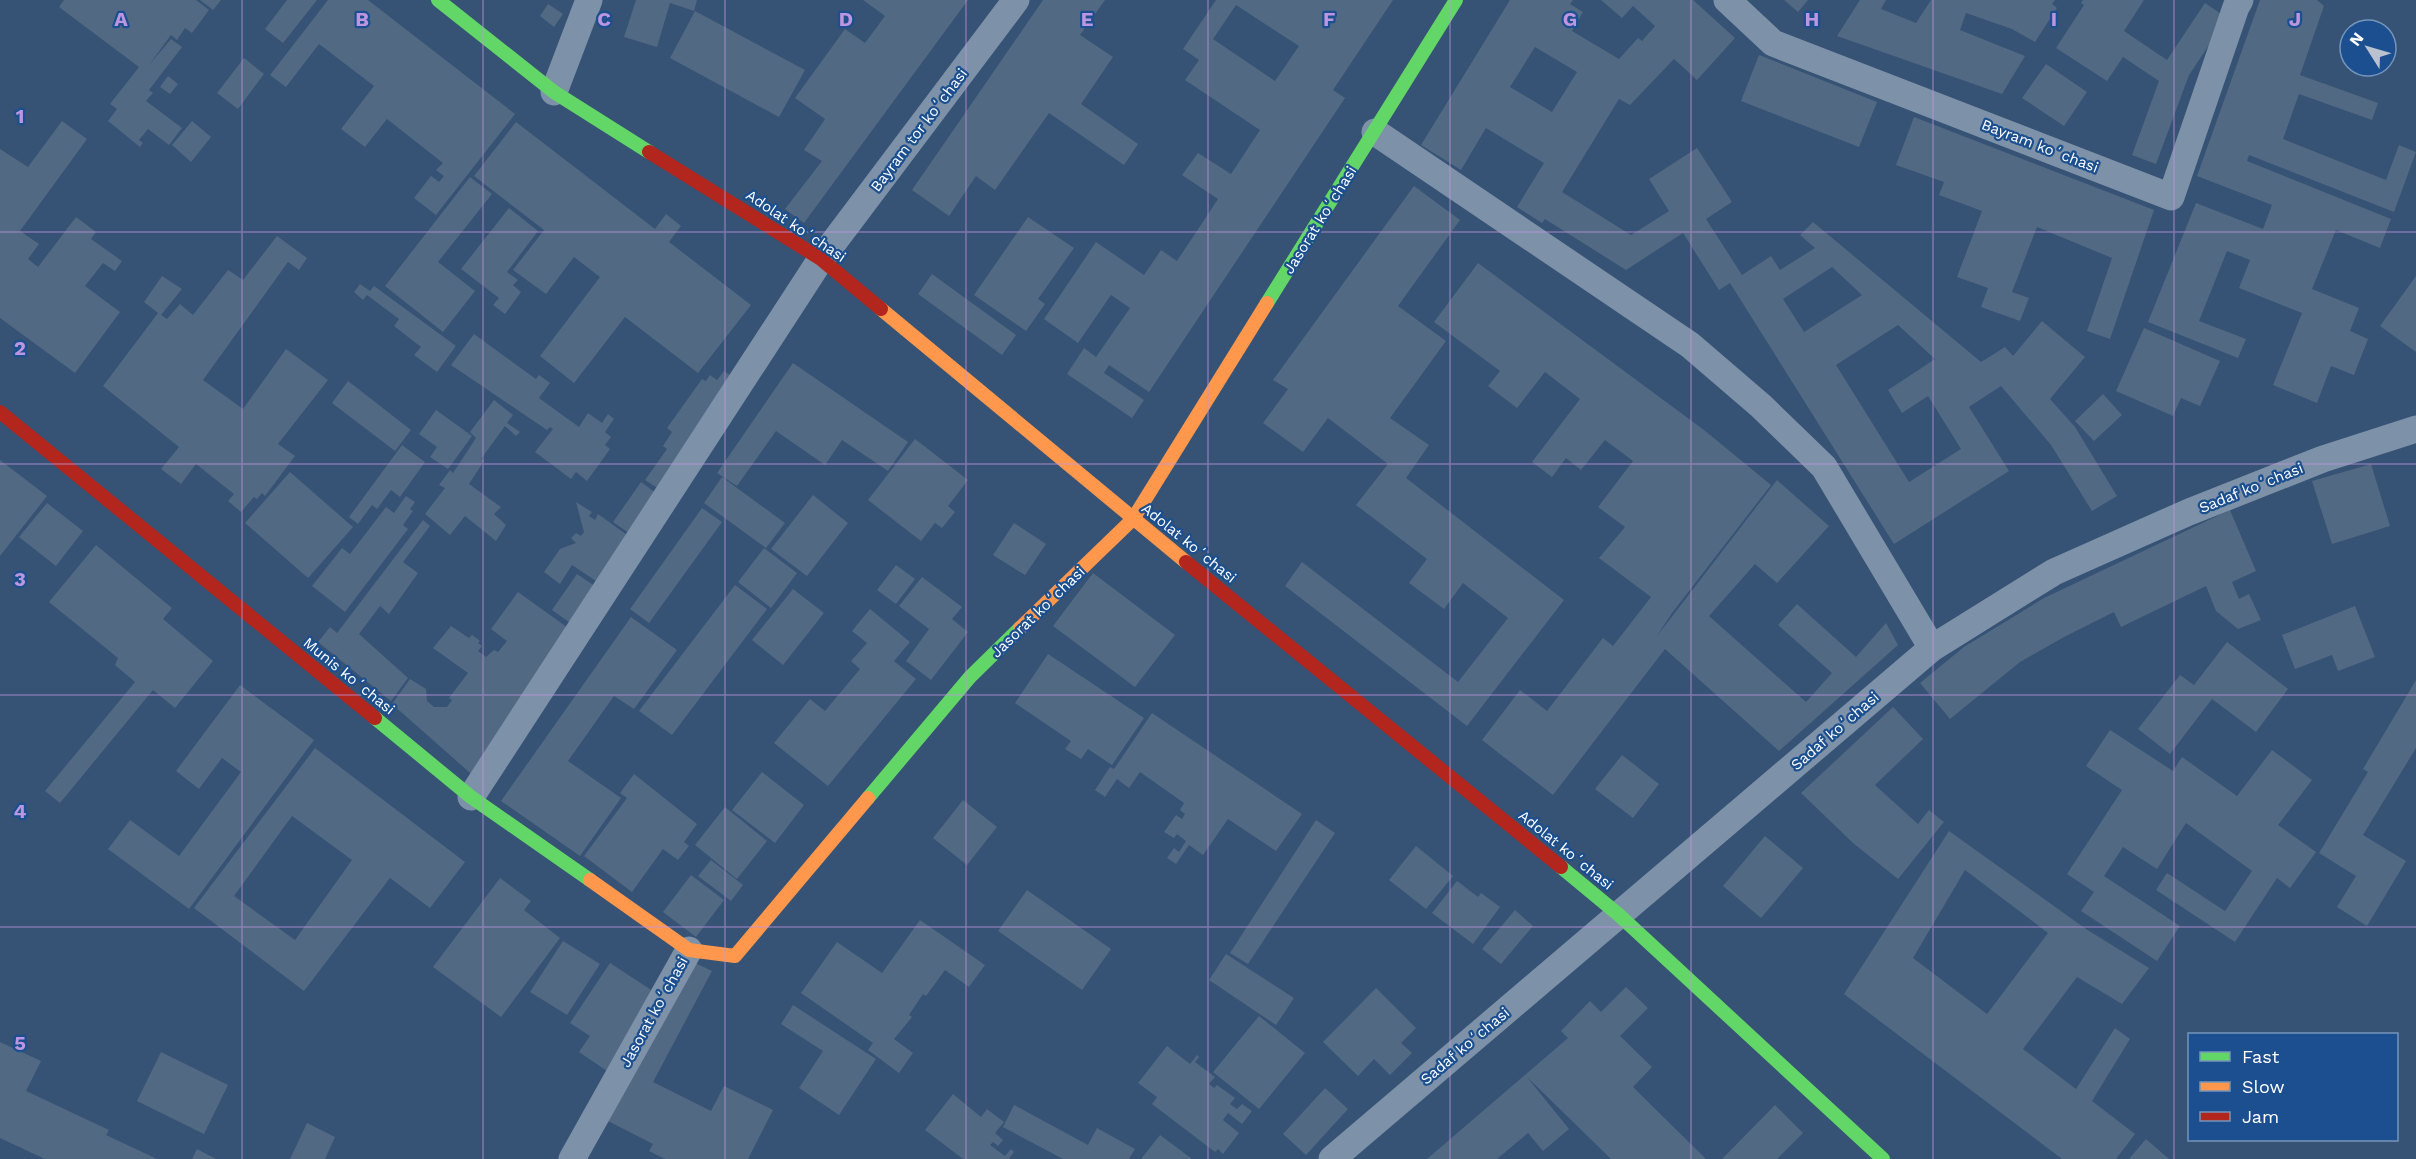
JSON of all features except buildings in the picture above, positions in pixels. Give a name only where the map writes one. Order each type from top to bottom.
[{"type":"street","name":"Adolat koʻchasi","points":[[438,0],[554,92],[822,260],[1133,519],[1619,915],[1883,1159]]},
{"type":"street","points":[[554,92],[590,0]]},
{"type":"street","name":"Bayram tor koʻchasi","points":[[471,797],[822,260],[1016,0]]},
{"type":"street","name":"Jasorat koʻchasi","points":[[572,1159],[689,950],[735,956],[970,677],[1133,519],[1456,0]]},
{"type":"street","name":"Bayram koʻchasi","points":[[1727,0],[1773,43],[2171,196],[2236,7],[2241,0]]},
{"type":"street","points":[[1375,132],[1689,345],[1761,406],[1824,467],[1932,648]]},
{"type":"street","name":"Munis koʻchasi","points":[[0,412],[471,797],[689,950]]},
{"type":"street","name":"Sadaf koʻchasi","points":[[1332,1159],[1932,648],[2054,572],[2230,496],[2323,459],[2416,429]]},
{"type":"traffic: fast","points":[[438,0],[554,92],[649,152]]},
{"type":"traffic: fast","points":[[1267,303],[1456,0]]},
{"type":"traffic: fast","points":[[868,798],[970,677],[1020,628]]},
{"type":"traffic: fast","points":[[375,718],[471,797],[590,880]]},
{"type":"traffic: fast","points":[[1561,867],[1619,915],[1883,1159]]},
{"type":"traffic: slow","points":[[1020,628],[1133,519],[1267,303]]},
{"type":"traffic: slow","points":[[881,309],[1186,562]]},
{"type":"traffic: slow","points":[[590,880],[689,950],[735,956],[868,798]]},
{"type":"traffic: jam","points":[[649,152],[821,259],[881,309]]},
{"type":"traffic: jam","points":[[0,412],[375,718]]},
{"type":"traffic: jam","points":[[1186,562],[1561,867]]}]
